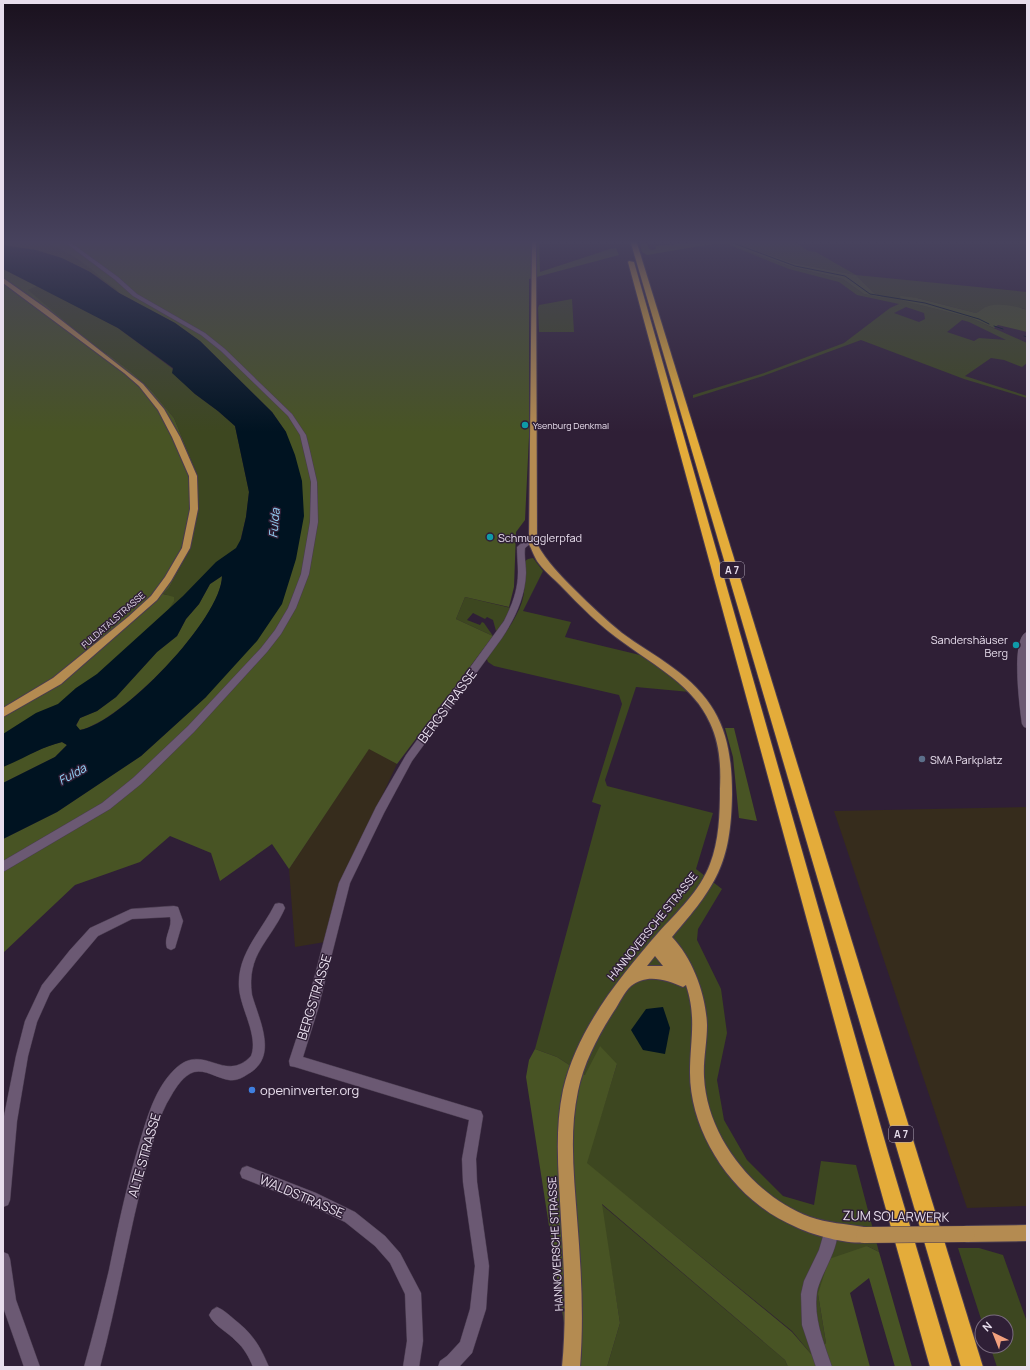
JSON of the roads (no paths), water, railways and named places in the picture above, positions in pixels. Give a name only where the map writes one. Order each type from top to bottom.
[{"type":"highway","name":"A 7","points":[[643,304],[877,1144],[941,1367]]},
{"type":"highway","name":"A 7","points":[[652,304],[972,1367]]},
{"type":"main road","name":"FULDATALSTRASSE","points":[[3,713],[57,681],[154,598],[168,579],[186,548],[194,509],[193,476],[176,437],[161,408],[141,385],[126,372],[88,345],[37,304]]},
{"type":"main road","name":"HANNOVERSCHE STRASSE","points":[[534,304],[532,539],[534,549],[541,560],[603,621],[629,642],[678,676],[691,688],[710,712],[722,739],[726,759],[726,813],[724,835],[719,857],[710,878],[700,894],[624,985],[604,1012],[587,1042],[574,1077],[566,1113],[565,1154],[573,1292],[573,1350],[571,1367]]},
{"type":"main road","name":"ZUM SOLARWERK","points":[[659,942],[688,984],[700,1019],[696,1068],[699,1094],[706,1119],[717,1142],[742,1178],[765,1200],[784,1213],[804,1223],[831,1231],[864,1235],[1027,1233]]},
{"type":"main road","points":[[624,985],[635,977],[648,972],[662,972],[688,984]]},
{"type":"street","points":[[3,867],[106,806],[131,786],[191,729],[264,650],[278,632],[292,608],[305,574],[314,522],[314,482],[303,435],[290,415],[223,350],[203,334],[151,304]]},
{"type":"street","name":"BERGSTRASSE","points":[[446,1367],[453,1362],[466,1347],[478,1309],[482,1266],[470,1182],[469,1159],[476,1116],[295,1061],[312,1009],[345,883],[400,771],[499,636],[511,616],[518,603],[522,586],[521,547],[532,539]]},
{"type":"street","points":[[1027,635],[1024,643],[1022,659],[1024,705],[1027,724]]},
{"type":"street","name":"ALTE STRASSE","points":[[92,1367],[112,1287],[132,1195],[152,1122],[159,1105],[170,1086],[180,1073],[193,1065],[204,1066],[231,1074],[242,1072],[256,1060],[260,1047],[245,987],[248,961],[279,908]]},
{"type":"street","points":[[3,1200],[10,1121],[22,1056],[32,1021],[46,989],[94,932],[131,914],[174,912],[177,921],[171,944]]},
{"type":"street","name":"WALDSTRASSE","points":[[247,1174],[311,1198],[350,1217],[380,1241],[395,1258],[413,1293],[415,1341],[411,1367]]},
{"type":"street","points":[[824,1367],[810,1324],[810,1294],[812,1281],[826,1250],[831,1231]]},
{"type":"street","points":[[3,1259],[8,1300],[32,1367]]},
{"type":"street","points":[[217,1315],[243,1336],[253,1349],[261,1367]]},
{"type":"water","name":"Fulda","points":[[71,304],[139,304],[175,323],[200,341],[272,412],[286,432],[295,455],[302,481],[304,516],[296,559],[282,604],[257,641],[206,697],[141,756],[57,812],[3,839],[3,783],[55,757],[67,745],[62,742],[54,744],[3,767],[3,734],[36,713],[58,704],[76,688],[97,674],[183,596],[216,562],[236,548],[241,539],[246,517],[249,492],[235,426],[195,394],[172,373],[173,368],[118,328]],"holes":[[[222,576],[218,594],[188,642],[143,690],[98,723],[80,730],[76,725],[80,718],[97,711],[116,697],[157,652],[177,636],[186,619],[199,604],[210,584]]]},
{"type":"water","points":[[663,1007],[670,1028],[665,1054],[643,1050],[631,1030],[646,1009]]},
{"type":"waterway","points":[[928,304],[979,319],[989,324]]},
{"type":"waterway","points":[[994,326],[1003,329]]},
{"type":"place","name":"Ysenburg Denkmal","points":[[525,425]]},
{"type":"place","name":"Schmugglerpfad","points":[[490,537]]},
{"type":"place","name":"Sandershäuser Berg","points":[[1016,645]]},
{"type":"place","name":"SMA Parkplatz","points":[[922,759]]},
{"type":"place","name":"openinverter.org","points":[[252,1090]]}]
